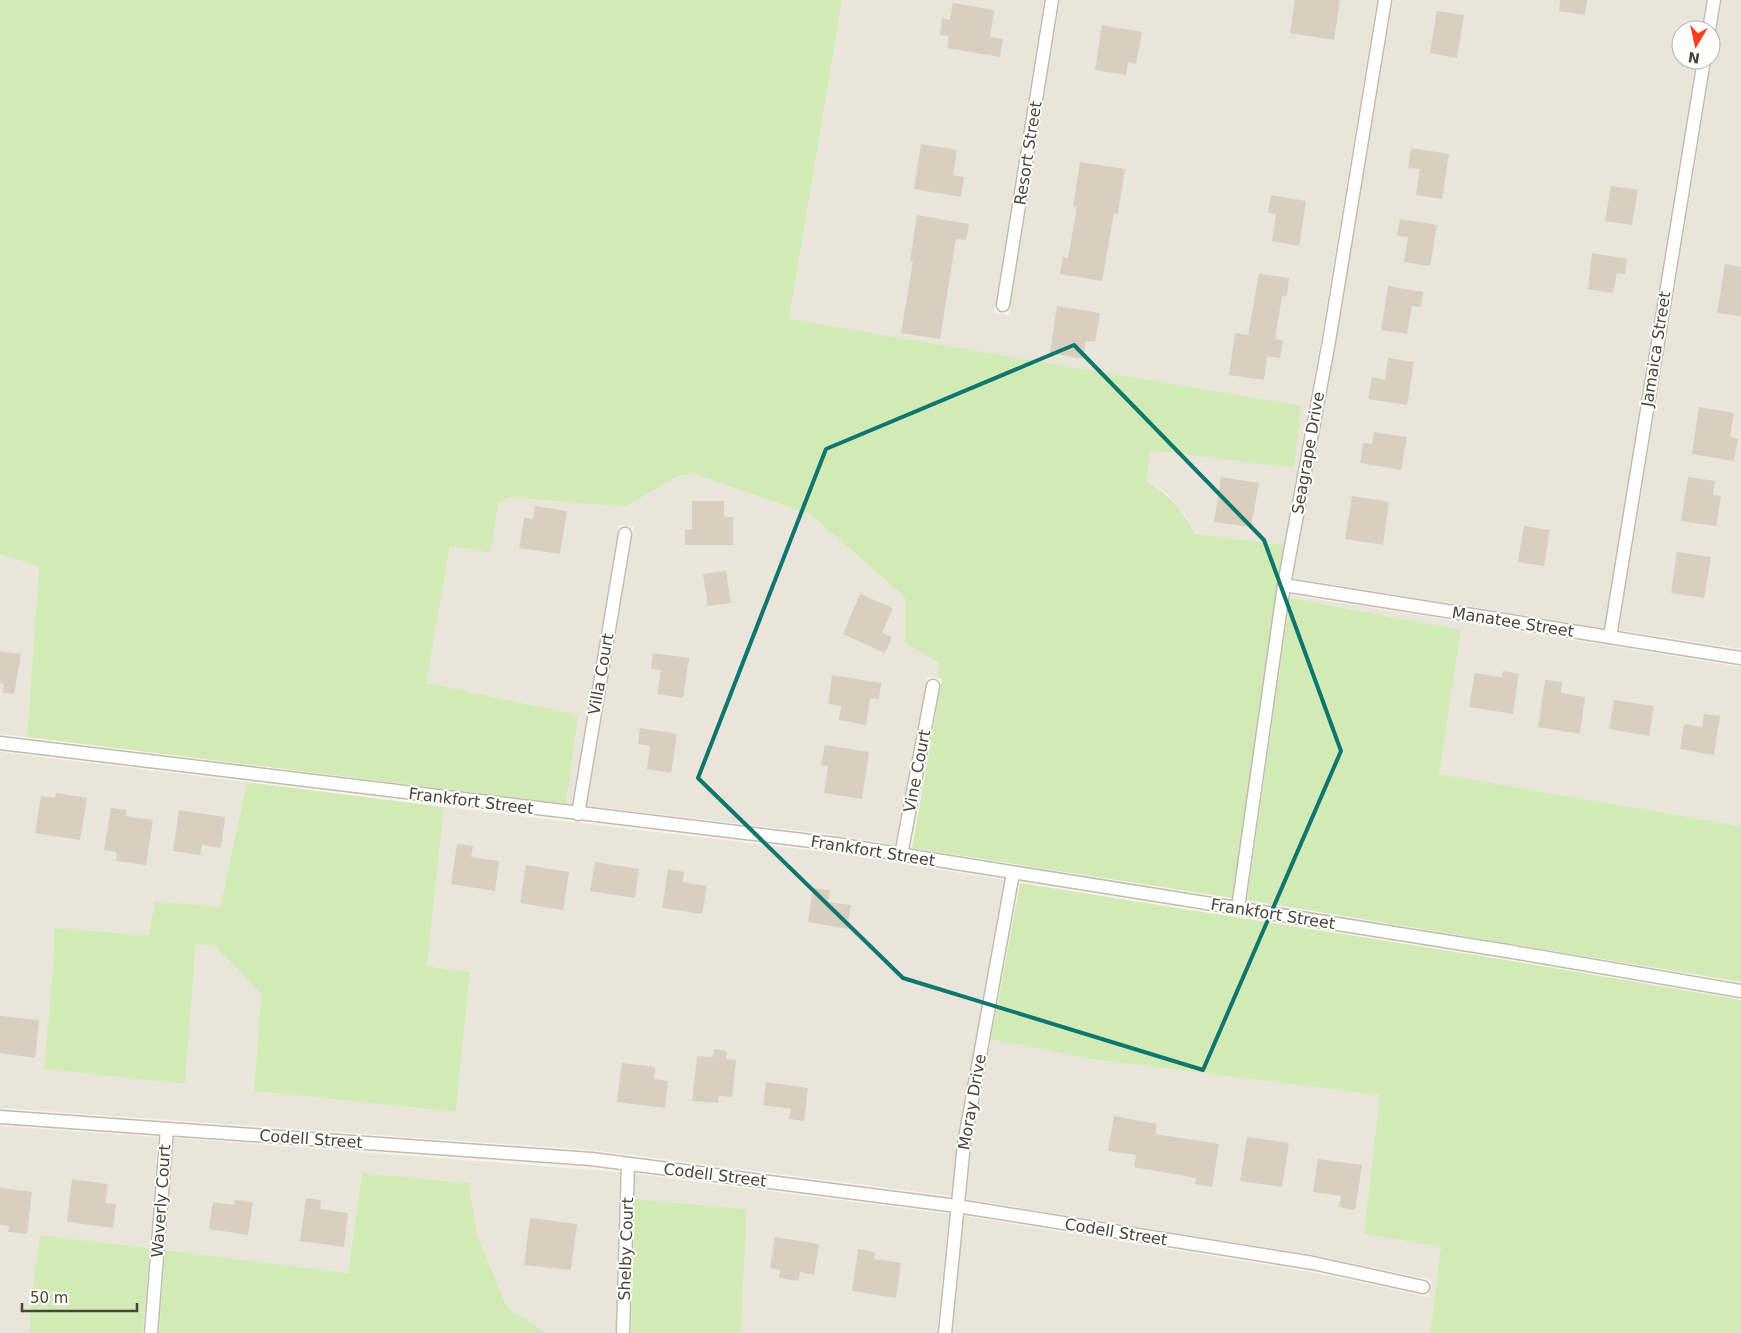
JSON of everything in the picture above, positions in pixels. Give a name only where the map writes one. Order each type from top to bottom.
[{"type":"street","name":"Resort Street","points":[[1003,306],[1052,0]]},
{"type":"street","name":"Seagrape Drive","points":[[1238,908],[1284,585],[1329,341],[1385,0]]},
{"type":"street","points":[[1711,20],[1714,0]]},
{"type":"street","name":"Jamaica Street","points":[[1610,638],[1702,70]]},
{"type":"street","name":"Villa Court","points":[[578,814],[625,534]]},
{"type":"street","name":"Manatee Street","points":[[1284,585],[1741,658]]},
{"type":"street","name":"Vine Court","points":[[901,855],[932,686]]},
{"type":"street","name":"Frankfort Street","points":[[0,743],[836,844],[1741,991]]},
{"type":"street","name":"Moray Drive","points":[[945,1333],[964,1144],[1013,873]]},
{"type":"street","name":"Codell Street","points":[[0,1117],[591,1159],[958,1206],[1313,1263],[1423,1287]]},
{"type":"street","name":"Waverly Court","points":[[151,1333],[167,1129]]},
{"type":"street","name":"Shelby Court","points":[[623,1333],[628,1164]]},
{"type":"highlighted area","points":[[1074,345],[1264,540],[1341,751],[1203,1070],[903,978],[698,778],[826,449]]},
{"type":"shaded area","points":[[842,0],[1044,0],[994,313],[1009,315],[1060,0],[1377,0],[1321,340],[1284,545],[1195,534],[1185,515],[1166,493],[1147,482],[1150,449],[1294,468],[789,319]]},
{"type":"shaded area","points":[[1393,0],[1706,0],[1703,20],[1671,20],[1671,70],[1694,70],[1604,628],[1293,578],[1336,342]]},
{"type":"shaded area","points":[[1722,0],[1741,0],[1741,649],[1619,630],[1711,70],[1721,70],[1721,20],[1719,20]]},
{"type":"shaded area","points":[[694,474],[810,514],[905,597],[905,643],[939,663],[937,678],[927,677],[895,845],[837,835],[587,806],[634,527],[619,525],[572,804],[566,804],[577,715],[425,684],[450,546],[491,553],[498,505],[508,497],[625,507],[678,476]]},
{"type":"shaded area","points":[[0,554],[39,565],[27,737],[0,734]]},
{"type":"shaded area","points":[[1291,595],[1741,667],[1741,826],[1438,774],[1461,630],[1290,598]]},
{"type":"shaded area","points":[[0,752],[247,782],[220,907],[155,901],[149,935],[54,928],[53,968],[45,1069],[185,1084],[196,944],[215,946],[261,994],[254,1091],[456,1112],[470,972],[427,966],[444,807],[835,853],[1004,880],[957,1143],[951,1196],[592,1150],[0,1108]]},
{"type":"shaded area","points":[[991,1039],[1089,1059],[1381,1095],[1364,1234],[1441,1247],[1430,1333],[953,1333],[964,1216],[1311,1272],[1428,1297],[1432,1280],[1314,1255],[966,1199],[972,1145]]},
{"type":"shaded area","points":[[0,1126],[158,1137],[150,1248],[40,1235],[31,1297],[29,1333],[0,1333]]},
{"type":"shaded area","points":[[174,1138],[620,1172],[616,1333],[545,1333],[507,1307],[477,1235],[469,1183],[362,1173],[348,1273],[165,1250]]},
{"type":"shaded area","points":[[635,1174],[949,1214],[937,1333],[741,1333],[747,1209],[635,1199]]},
{"type":"green space","points":[[0,0],[842,0],[789,319],[1301,406],[1294,468],[1150,450],[1147,482],[1175,504],[1195,534],[1284,545],[1232,898],[912,848],[942,679],[937,678],[939,663],[905,643],[905,597],[810,514],[694,474],[678,476],[625,507],[508,497],[498,505],[491,553],[450,546],[426,683],[578,715],[566,804],[27,737],[39,566],[0,554]]},
{"type":"green space","points":[[1290,598],[1461,630],[1439,774],[1741,826],[1741,982],[1247,900]]},
{"type":"green space","points":[[247,782],[444,807],[427,966],[470,972],[456,1112],[254,1091],[261,994],[215,946],[196,944],[185,1084],[44,1069],[53,968],[54,928],[149,935],[155,901],[220,907]]},
{"type":"green space","points":[[1020,883],[1506,960],[1741,1000],[1741,1333],[1430,1333],[1441,1247],[1364,1234],[1380,1095],[1089,1059],[991,1039]]},
{"type":"green space","points":[[362,1173],[469,1183],[477,1235],[507,1307],[546,1333],[159,1333],[165,1250],[348,1273]]},
{"type":"green space","points":[[635,1199],[747,1209],[741,1333],[631,1333]]},
{"type":"green space","points":[[40,1235],[150,1248],[143,1333],[29,1333],[31,1297]]},
{"type":"building","points":[[1295,0],[1340,0],[1334,40],[1290,33]]},
{"type":"building","points":[[1560,0],[1587,0],[1585,15],[1559,11]]},
{"type":"building","points":[[953,3],[994,10],[990,37],[1003,39],[1000,57],[947,48],[949,36],[940,35],[942,18],[950,20]]},
{"type":"building","points":[[1437,11],[1464,15],[1457,58],[1430,53]]},
{"type":"building","points":[[1102,25],[1142,32],[1136,64],[1128,62],[1126,75],[1095,70]]},
{"type":"building","points":[[921,144],[957,150],[953,175],[964,177],[961,197],[914,189]]},
{"type":"building","points":[[1411,148],[1449,154],[1442,199],[1416,195],[1420,169],[1408,168]]},
{"type":"building","points":[[1080,162],[1125,169],[1118,214],[1114,213],[1102,281],[1060,274],[1063,257],[1068,258],[1077,207],[1073,207]]},
{"type":"building","points":[[1611,186],[1638,190],[1632,225],[1605,221]]},
{"type":"building","points":[[1271,195],[1306,201],[1299,246],[1272,241],[1276,214],[1268,213]]},
{"type":"building","points":[[917,215],[969,224],[966,240],[956,239],[940,339],[901,333],[913,261],[910,261]]},
{"type":"building","points":[[1400,219],[1437,225],[1430,266],[1404,262],[1408,237],[1397,236]]},
{"type":"building","points":[[1592,253],[1627,259],[1625,274],[1617,273],[1613,293],[1588,289]]},
{"type":"building","points":[[1725,264],[1741,267],[1741,316],[1717,313]]},
{"type":"building","points":[[1259,274],[1289,278],[1287,296],[1282,296],[1275,339],[1283,340],[1280,358],[1267,356],[1264,380],[1229,375],[1235,333],[1248,335]]},
{"type":"building","points":[[1388,286],[1423,292],[1421,307],[1412,306],[1407,334],[1381,330]]},
{"type":"building","points":[[1057,306],[1100,313],[1095,342],[1086,341],[1083,359],[1050,353]]},
{"type":"building","points":[[1388,358],[1414,362],[1407,405],[1368,399],[1372,377],[1385,380]]},
{"type":"building","points":[[1699,407],[1734,413],[1730,437],[1738,439],[1734,461],[1692,454]]},
{"type":"building","points":[[1374,432],[1407,437],[1401,470],[1360,463],[1363,443],[1372,444]]},
{"type":"building","points":[[1221,477],[1259,483],[1251,527],[1214,522]]},
{"type":"building","points":[[1688,477],[1715,481],[1713,495],[1721,496],[1716,526],[1681,521]]},
{"type":"building","points":[[1352,496],[1389,502],[1383,545],[1345,539]]},
{"type":"building","points":[[692,501],[724,501],[724,517],[733,517],[733,545],[685,545],[685,530],[692,529]]},
{"type":"building","points":[[535,506],[567,511],[560,554],[519,548],[524,518],[533,519]]},
{"type":"building","points":[[1524,526],[1550,530],[1544,566],[1518,562]]},
{"type":"building","points":[[1677,552],[1711,557],[1704,598],[1671,593]]},
{"type":"building","points":[[726,571],[731,603],[708,606],[703,574]]},
{"type":"building","points":[[860,594],[893,608],[882,633],[892,637],[885,653],[843,634]]},
{"type":"building","points":[[0,651],[21,654],[14,694],[2,692],[4,684],[0,683]]},
{"type":"building","points":[[653,653],[689,658],[683,698],[657,694],[661,670],[651,669]]},
{"type":"building","points":[[1503,671],[1519,674],[1513,714],[1469,707],[1475,673],[1502,677]]},
{"type":"building","points":[[832,675],[881,683],[879,699],[870,698],[866,725],[839,720],[841,706],[828,704]]},
{"type":"building","points":[[1545,680],[1562,682],[1561,693],[1585,697],[1580,734],[1538,727]]},
{"type":"building","points":[[1614,700],[1654,706],[1649,736],[1609,729]]},
{"type":"building","points":[[1704,714],[1720,716],[1714,755],[1680,749],[1684,724],[1702,727]]},
{"type":"building","points":[[640,728],[677,734],[671,773],[647,769],[650,746],[638,744]]},
{"type":"building","points":[[825,745],[869,752],[862,799],[824,793],[828,766],[821,765]]},
{"type":"building","points":[[56,793],[87,798],[80,840],[35,833],[41,796],[55,798]]},
{"type":"building","points":[[111,808],[127,810],[126,816],[153,820],[146,865],[116,861],[117,852],[104,850]]},
{"type":"building","points":[[179,810],[225,817],[221,848],[202,845],[200,855],[173,851]]},
{"type":"building","points":[[457,844],[473,846],[471,857],[499,861],[495,891],[451,884]]},
{"type":"building","points":[[595,862],[639,869],[635,898],[590,891]]},
{"type":"building","points":[[526,865],[569,872],[563,910],[520,903]]},
{"type":"building","points":[[668,869],[684,872],[683,882],[707,886],[702,914],[662,908]]},
{"type":"building","points":[[813,888],[830,890],[828,902],[851,905],[847,929],[808,922]]},
{"type":"building","points":[[0,1016],[39,1020],[35,1058],[0,1053]]},
{"type":"building","points":[[714,1049],[727,1051],[726,1059],[736,1060],[732,1097],[719,1096],[718,1103],[692,1101],[697,1056],[713,1057]]},
{"type":"building","points":[[622,1063],[655,1067],[654,1079],[668,1081],[665,1108],[617,1102]]},
{"type":"building","points":[[766,1082],[808,1088],[804,1121],[789,1119],[791,1109],[763,1105]]},
{"type":"building","points":[[1114,1116],[1157,1124],[1155,1134],[1219,1144],[1212,1187],[1195,1184],[1196,1178],[1134,1167],[1136,1155],[1108,1151]]},
{"type":"building","points":[[1247,1137],[1289,1143],[1282,1187],[1240,1181]]},
{"type":"building","points":[[1318,1159],[1362,1165],[1355,1210],[1339,1207],[1341,1196],[1313,1192]]},
{"type":"building","points":[[72,1179],[108,1184],[105,1203],[116,1204],[113,1228],[67,1222]]},
{"type":"building","points":[[0,1188],[32,1192],[27,1234],[8,1232],[9,1226],[0,1225]]},
{"type":"building","points":[[306,1198],[321,1200],[320,1209],[348,1213],[344,1247],[300,1241]]},
{"type":"building","points":[[235,1200],[253,1202],[248,1235],[209,1229],[213,1202],[234,1205]]},
{"type":"building","points":[[530,1218],[577,1224],[571,1270],[524,1265]]},
{"type":"building","points":[[775,1237],[819,1244],[814,1275],[800,1272],[799,1281],[779,1278],[780,1270],[770,1268]]},
{"type":"building","points":[[858,1249],[875,1252],[874,1259],[901,1263],[896,1298],[852,1291]]}]
